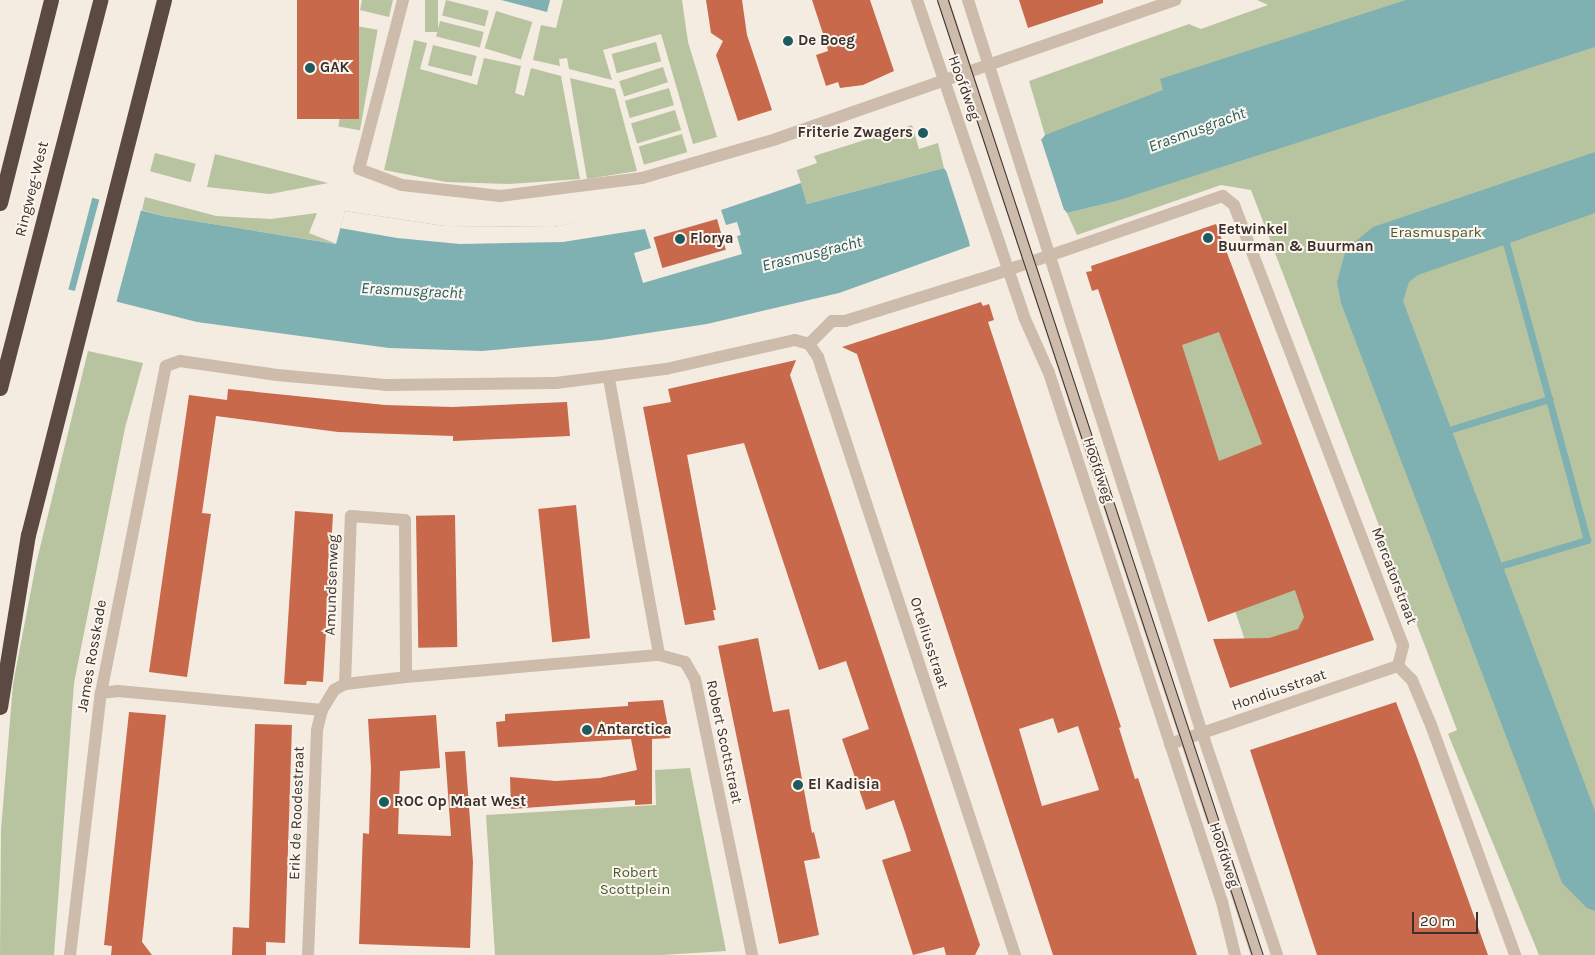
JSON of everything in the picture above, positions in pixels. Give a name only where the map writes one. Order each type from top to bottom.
[{"type":"highway","name":"Ringweg-West","points":[[0,203],[51,0]]},
{"type":"highway","name":"Ringweg-West","points":[[0,388],[100,0]]},
{"type":"highway","points":[[0,707],[28,535],[164,0]]},
{"type":"street","points":[[403,0],[359,169],[402,184],[500,196],[584,187],[665,173],[776,139],[944,80],[990,67],[1005,60],[1176,0]]},
{"type":"street","name":"Hoofdweg","points":[[917,0],[974,161],[1008,270],[1049,373],[1222,902],[1235,955]]},
{"type":"street","name":"Hoofdweg","points":[[943,0],[1257,955]]},
{"type":"street","name":"Hoofdweg","points":[[968,0],[1052,255],[1202,733],[1277,955]]},
{"type":"street","name":"Mercatorstraat","points":[[1052,255],[1223,196],[1234,205],[1403,646],[1398,666]]},
{"type":"street","points":[[345,684],[659,655],[609,379],[795,340],[809,344],[832,321],[845,321],[1052,255]]},
{"type":"street","name":"Orteliusstraat","points":[[809,344],[818,356],[1015,955]]},
{"type":"street","name":"James Rosskade","points":[[70,955],[101,693],[166,366],[180,360],[277,375],[386,385],[491,385],[609,379]]},
{"type":"street","name":"Amundsenweg","points":[[345,684],[351,516],[405,520],[406,677]]},
{"type":"street","name":"Robert Scottstraat","points":[[659,655],[685,662],[695,679],[752,955]]},
{"type":"street","points":[[1398,666],[1412,680],[1431,725],[1515,955]]},
{"type":"street","name":"Hondiusstraat","points":[[1170,744],[1398,666]]},
{"type":"street","name":"Erik de Roodestraat","points":[[308,955],[317,730],[322,710],[334,690],[345,684]]},
{"type":"street","points":[[101,693],[118,691],[322,710]]},
{"type":"green space","points":[[362,0],[393,0],[389,17],[360,10]]},
{"type":"green space","points":[[425,0],[438,0],[438,32],[425,32]]},
{"type":"green space","points":[[446,0],[489,11],[485,26],[442,16]]},
{"type":"green space","points":[[563,0],[682,0],[688,42],[717,137],[693,144],[661,34],[603,50],[612,80],[569,69],[567,58],[559,59],[560,66],[533,60],[541,25],[556,28]]},
{"type":"green space","points":[[1257,0],[1474,0],[1045,135],[1029,81],[1189,24],[1201,29],[1268,5]]},
{"type":"green space","points":[[496,11],[532,22],[521,59],[485,48]]},
{"type":"green space","points":[[440,21],[484,32],[480,47],[436,37]]},
{"type":"green space","name":"Erasmuspark","points":[[1595,22],[1595,955],[1539,955],[1448,734],[1457,730],[1251,190],[1221,185],[1077,235],[1067,213],[1113,202]]},
{"type":"green space","points":[[356,26],[378,30],[360,130],[338,126]]},
{"type":"green space","points":[[414,40],[427,43],[420,69],[477,85],[484,58],[521,66],[515,93],[524,96],[531,68],[561,76],[580,179],[509,184],[446,182],[384,170]]},
{"type":"green space","points":[[656,42],[661,61],[617,73],[612,54]]},
{"type":"green space","points":[[433,45],[477,56],[472,76],[428,65]]},
{"type":"green space","points":[[663,67],[668,82],[624,96],[619,81]]},
{"type":"green space","points":[[570,78],[615,89],[637,171],[587,179]]},
{"type":"green space","points":[[669,88],[674,105],[630,118],[625,101]]},
{"type":"green space","points":[[675,110],[681,130],[637,144],[631,123]]},
{"type":"green space","points":[[912,125],[919,149],[938,143],[944,168],[807,204],[797,170],[817,163],[814,156]]},
{"type":"green space","points":[[682,134],[687,152],[644,165],[639,146]]},
{"type":"green space","points":[[155,153],[196,164],[191,182],[150,171]]},
{"type":"green space","points":[[215,154],[328,183],[270,194],[207,187]]},
{"type":"green space","points":[[145,197],[216,216],[271,219],[317,213],[309,233],[337,244],[163,216],[142,210]]},
{"type":"green space","points":[[1197,257],[1336,625],[1249,652],[1124,284]]},
{"type":"green space","points":[[88,351],[143,363],[125,428],[74,683],[54,955],[0,955],[1,830],[13,684],[36,564]]},
{"type":"green space","name":"Robert Scottplein","points":[[690,768],[726,951],[661,955],[495,955],[486,815],[656,805],[655,770]]},
{"type":"water","points":[[501,0],[550,0],[547,12]]},
{"type":"water","name":"Erasmusgracht","points":[[1406,0],[1595,0],[1595,47],[1113,202],[1067,213],[1065,210],[969,242],[970,246],[839,293],[707,324],[602,340],[482,351],[389,348],[197,322],[0,272],[0,174],[163,216],[336,244],[345,211],[445,226],[553,227],[674,208],[797,170],[807,204],[944,168],[946,171],[1042,139],[1045,135],[1163,90],[1160,79]]},
{"type":"water","points":[[1595,152],[1595,213],[1418,275],[1409,282],[1403,301],[1595,811],[1595,911],[1587,908],[1562,883],[1341,303],[1337,282],[1346,249],[1373,227]]},
{"type":"pier","points":[[1041,139],[1064,211],[969,242],[946,170]]},
{"type":"pier","points":[[796,168],[801,183],[721,210],[726,225],[737,222],[741,235],[737,236],[742,254],[643,283],[634,253],[651,248],[645,229],[563,242],[460,244],[397,238],[340,228],[345,211],[445,226],[553,227],[673,206]]},
{"type":"pier","points":[[0,172],[93,195],[68,291],[0,274]]},
{"type":"pier","points":[[100,197],[142,208],[116,304],[74,293]]},
{"type":"building","name":"GAK","points":[[297,0],[359,0],[359,119],[297,119]]},
{"type":"building","points":[[706,0],[742,0],[747,35],[772,110],[738,121],[716,55],[723,41],[711,33]]},
{"type":"building","points":[[812,0],[870,0],[894,71],[863,85],[840,88],[838,82],[826,86],[816,55],[828,51]]},
{"type":"building","points":[[1019,0],[1103,0],[1103,3],[1028,28]]},
{"type":"building","points":[[717,219],[726,250],[662,268],[654,237]]},
{"type":"building","points":[[1216,224],[1374,640],[1230,688],[1213,639],[1269,638],[1298,629],[1304,617],[1295,590],[1208,622],[1098,289],[1092,291],[1086,272],[1092,271],[1091,266]],"holes":[[[1219,332],[1262,444],[1219,461],[1182,345]]]},
{"type":"building","points":[[981,302],[983,306],[989,304],[994,320],[988,322],[1121,727],[1119,728],[1135,779],[1138,778],[1197,955],[1053,955],[857,354],[842,347]],"holes":[[[1053,718],[1058,733],[1078,726],[1099,790],[1042,806],[1019,729]]]},
{"type":"building","points":[[796,360],[790,375],[980,945],[975,955],[946,955],[944,947],[913,955],[882,860],[911,851],[905,832],[894,800],[866,810],[842,739],[869,729],[846,661],[819,670],[744,443],[687,455],[716,610],[713,610],[715,620],[685,625],[643,407],[671,402],[668,389]]},
{"type":"building","points":[[228,389],[385,405],[453,407],[567,402],[570,436],[453,441],[453,436],[338,432],[216,416],[202,513],[211,514],[187,677],[149,672],[189,395],[227,400]]},
{"type":"building","points":[[576,505],[590,638],[552,642],[538,509]]},
{"type":"building","points":[[295,511],[333,514],[323,682],[307,681],[306,685],[284,684]]},
{"type":"building","points":[[455,515],[457,647],[418,648],[416,516]]},
{"type":"building","points":[[758,638],[773,712],[789,709],[812,833],[814,832],[820,858],[804,861],[819,935],[779,944],[718,646]]},
{"type":"building","points":[[663,700],[670,738],[652,739],[652,804],[635,805],[635,800],[511,809],[510,777],[556,781],[600,778],[637,770],[631,739],[498,747],[496,722],[505,721],[505,714],[628,706],[628,702]]},
{"type":"building","points":[[1396,702],[1488,955],[1317,955],[1250,750]]},
{"type":"building","points":[[129,712],[166,715],[142,942],[152,955],[111,955],[112,946],[104,945]]},
{"type":"building","name":"ROC Op Maat West","points":[[436,715],[440,768],[400,771],[398,834],[451,836],[445,752],[465,751],[473,862],[470,948],[359,944],[363,833],[369,834],[371,768],[368,719]]},
{"type":"building","points":[[255,724],[292,725],[285,943],[266,942],[266,955],[232,955],[233,927],[249,928]]},
{"type":"waterway","points":[[1452,429],[1549,399],[1506,243]]},
{"type":"waterway","points":[[1503,565],[1587,540],[1549,399]]},
{"type":"tram line","points":[[937,0],[1252,955]]},
{"type":"tram line","points":[[948,0],[1263,955]]},
{"type":"place","name":"De Boeg","points":[[788,41]]},
{"type":"place","name":"GAK","points":[[310,68]]},
{"type":"place","name":"Friterie Zwagers","points":[[923,133]]},
{"type":"place","name":"Eetwinkel Buurman & Buurman","points":[[1208,238]]},
{"type":"place","name":"Florya","points":[[680,239]]},
{"type":"place","name":"Antarctica","points":[[587,730]]},
{"type":"place","name":"El Kadisia","points":[[798,785]]},
{"type":"place","name":"ROC Op Maat West","points":[[384,802]]}]
